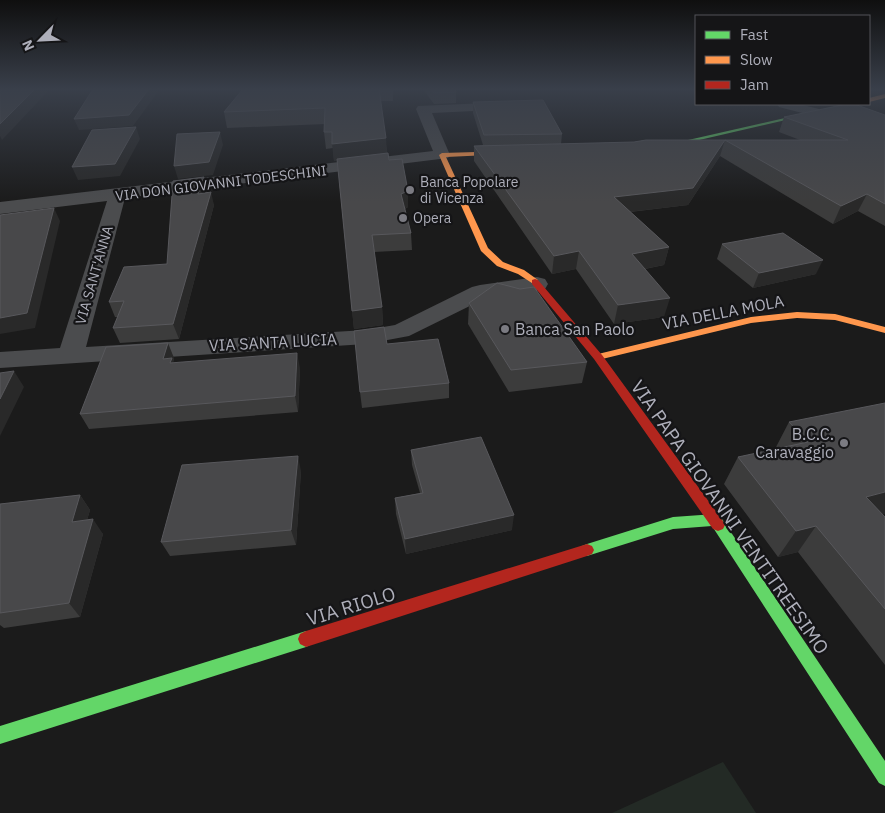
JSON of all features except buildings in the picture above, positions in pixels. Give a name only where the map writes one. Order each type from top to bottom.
[{"type":"street","points":[[430,127],[442,155],[526,153]]},
{"type":"street","points":[[645,149],[746,127]]},
{"type":"street","name":"VIA DON GIOVANNI TODESCHINI","points":[[0,208],[117,196],[442,155]]},
{"type":"street","name":"VIA PAPA GIOVANNI VENTITREESIMO","points":[[442,155],[484,249],[500,264],[521,272],[537,284],[598,357],[715,520],[885,777]]},
{"type":"street","name":"VIA SANT'ANNA","points":[[71,354],[117,196]]},
{"type":"street","name":"VIA SANTA LUCIA","points":[[0,360],[71,354],[366,337],[401,331],[480,292],[537,284]]},
{"type":"street","name":"VIA DELLA MOLA","points":[[598,357],[750,320],[797,315],[835,317],[885,330]]},
{"type":"street","name":"VIA RIOLO","points":[[0,735],[673,523],[715,520]]},
{"type":"shaded area","points":[[723,762],[756,813],[612,813]]},
{"type":"traffic: fast","points":[[656,148],[750,127]]},
{"type":"traffic: fast","points":[[587,550],[673,523],[715,520]]},
{"type":"traffic: fast","points":[[718,525],[885,777]]},
{"type":"traffic: fast","points":[[0,735],[306,639]]},
{"type":"traffic: slow","points":[[510,153],[442,155],[484,249],[500,264],[521,272],[535,282]]},
{"type":"traffic: slow","points":[[598,357],[751,320],[797,315],[835,317],[885,330]]},
{"type":"traffic: jam","points":[[535,282],[598,357],[718,525]]},
{"type":"traffic: jam","points":[[306,639],[587,550]]},
{"type":"place","name":"Banca Popolare di Vicenza","points":[[410,190]]},
{"type":"place","name":"Opera","points":[[403,218]]},
{"type":"place","name":"Banca San Paolo","points":[[505,329]]},
{"type":"place","name":"B.C.C. Caravaggio","points":[[844,443]]}]
